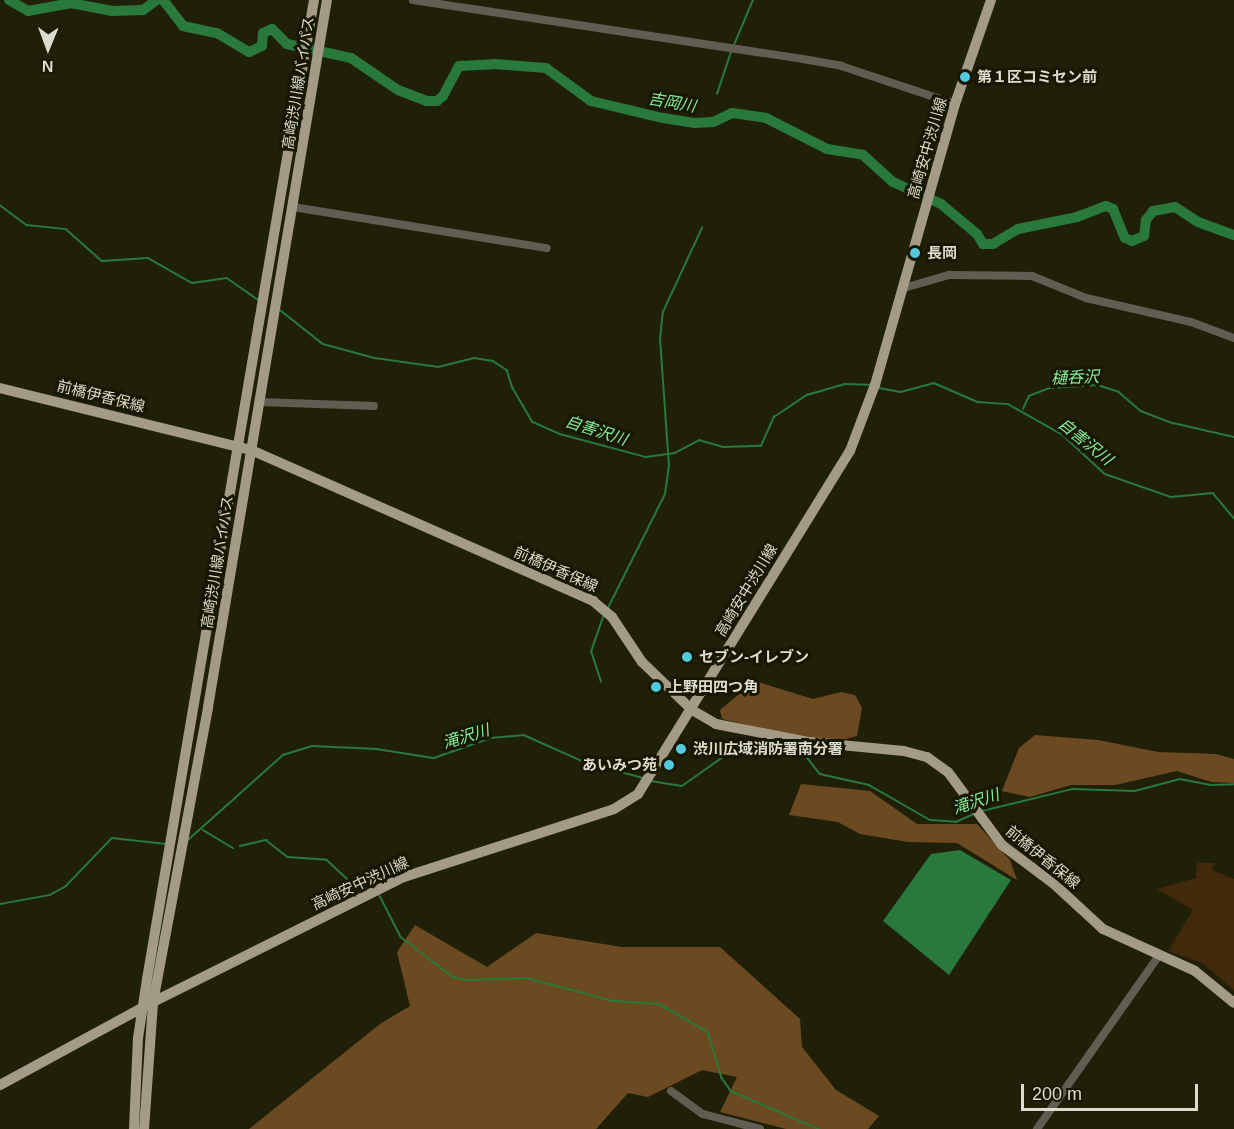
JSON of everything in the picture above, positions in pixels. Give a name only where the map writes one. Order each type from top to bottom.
[{"type":"main road","name":"高崎渋川線バイパス","points":[[174,857],[171,838],[314,0]]},
{"type":"main road","name":"高崎渋川線バイパス","points":[[134,1129],[148,1005],[174,857],[183,836],[327,0]]},
{"type":"main road","name":"高崎安中渋川線","points":[[0,1085],[148,1005],[383,887],[614,809],[644,787],[850,451],[874,389],[955,104],[991,0]]},
{"type":"main road","name":"前橋伊香保線","points":[[0,388],[251,450],[592,601],[612,618],[642,662],[692,710],[733,729],[922,756],[944,768],[1002,845],[1054,884],[1103,929],[1158,957],[1195,971],[1234,1003]]},
{"type":"main road","name":"高崎渋川線バイパス","points":[[144,1129],[148,1005]]},
{"type":"street","points":[[413,0],[822,62],[955,104]]},
{"type":"street","points":[[292,207],[547,248]]},
{"type":"street","points":[[904,288],[950,274],[1032,276],[1086,298],[1181,319],[1234,338]]},
{"type":"street","points":[[259,402],[374,406]]},
{"type":"street","points":[[1037,1129],[1158,957]]},
{"type":"street","points":[[671,1091],[703,1114],[760,1129]]},
{"type":"shaded area","points":[[755,681],[813,699],[841,692],[855,695],[862,708],[857,736],[827,744],[722,719],[720,710]]},
{"type":"shaded area","points":[[1035,735],[1098,740],[1158,752],[1216,754],[1234,759],[1234,783],[1211,782],[1177,771],[1115,785],[1071,785],[1030,797],[1002,791],[1019,748]]},
{"type":"shaded area","points":[[801,784],[870,791],[917,824],[977,824],[1010,860],[1017,880],[957,843],[908,842],[860,834],[838,822],[789,815]]},
{"type":"shaded area","points":[[960,850],[1011,880],[949,975],[883,921],[931,854]]},
{"type":"shaded area","points":[[1197,863],[1214,863],[1212,870],[1234,879],[1234,990],[1202,963],[1168,951],[1193,910],[1157,889],[1196,878]]},
{"type":"shaded area","points":[[415,925],[487,967],[536,933],[622,947],[720,947],[800,1019],[802,1047],[836,1090],[879,1116],[868,1129],[786,1129],[720,1112],[737,1077],[702,1070],[648,1097],[628,1093],[596,1129],[249,1129],[380,1024],[410,1006],[397,952]]},
{"type":"waterway","name":"吉岡川","points":[[9,0],[28,11],[71,3],[112,11],[143,10],[157,0]]},
{"type":"waterway","name":"吉岡川","points":[[163,0],[183,26],[217,33],[249,52],[262,46],[263,33],[272,29],[287,44],[351,58],[398,90],[426,101],[437,101],[443,96],[459,66],[494,64],[546,68],[591,101],[663,118],[694,123],[713,122],[732,113],[766,118],[827,149],[863,155],[893,182],[941,204],[977,234],[983,244],[993,244],[1018,229],[1077,217],[1106,206],[1113,209],[1125,238],[1132,241],[1144,236],[1146,220],[1153,211],[1175,207],[1198,222],[1234,235]]},
{"type":"waterway","points":[[734,45],[753,0]]},
{"type":"waterway","points":[[717,94],[731,52]]},
{"type":"waterway","name":"自害沢川","points":[[0,205],[27,225],[66,229],[102,261],[148,258],[192,283],[227,278],[258,300]]},
{"type":"waterway","points":[[608,608],[665,494],[669,467],[660,339],[663,312],[702,228]]},
{"type":"waterway","name":"自害沢川","points":[[279,309],[323,344],[375,358],[438,367],[474,358],[493,361],[507,370],[513,388],[533,422],[560,434],[646,457],[675,453],[699,440],[723,447],[761,446],[774,417],[807,395],[845,384],[869,385]]},
{"type":"waterway","name":"自害沢川","points":[[879,388],[901,392],[934,383],[978,402],[1008,404],[1063,435],[1105,474],[1171,497],[1213,493],[1234,518]]},
{"type":"waterway","name":"樋呑沢","points":[[1023,409],[1029,396],[1050,388],[1098,385],[1119,392],[1141,411],[1173,423],[1234,437]]},
{"type":"waterway","points":[[601,682],[591,652],[603,617]]},
{"type":"waterway","name":"滝沢川","points":[[188,840],[283,755],[312,746],[377,749],[434,758],[491,738],[524,735],[582,761],[643,778]]},
{"type":"waterway","name":"滝沢川","points":[[651,781],[682,786],[733,750],[799,747],[820,774],[869,785],[930,820],[956,822],[974,814]]},
{"type":"waterway","name":"滝沢川","points":[[982,811],[1072,789],[1135,791],[1180,779],[1210,785],[1234,784]]},
{"type":"waterway","points":[[203,830],[233,848]]},
{"type":"waterway","name":"滝沢川","points":[[0,904],[50,895],[66,886],[112,838],[166,844]]},
{"type":"waterway","points":[[240,846],[266,840],[288,857],[327,860],[351,882],[372,886]]},
{"type":"waterway","points":[[379,894],[401,937],[453,977],[469,980],[527,978],[613,1001],[659,1004],[708,1032],[722,1078],[731,1091],[819,1129]]},
{"type":"place","name":"第１区コミセン前","points":[[965,77]]},
{"type":"place","name":"長岡","points":[[915,253]]},
{"type":"place","name":"セブン-イレブン","points":[[687,657]]},
{"type":"place","name":"上野田四つ角","points":[[656,687]]},
{"type":"place","name":"渋川広域消防署南分署","points":[[681,749]]},
{"type":"place","name":"あいみつ苑","points":[[669,765]]}]
